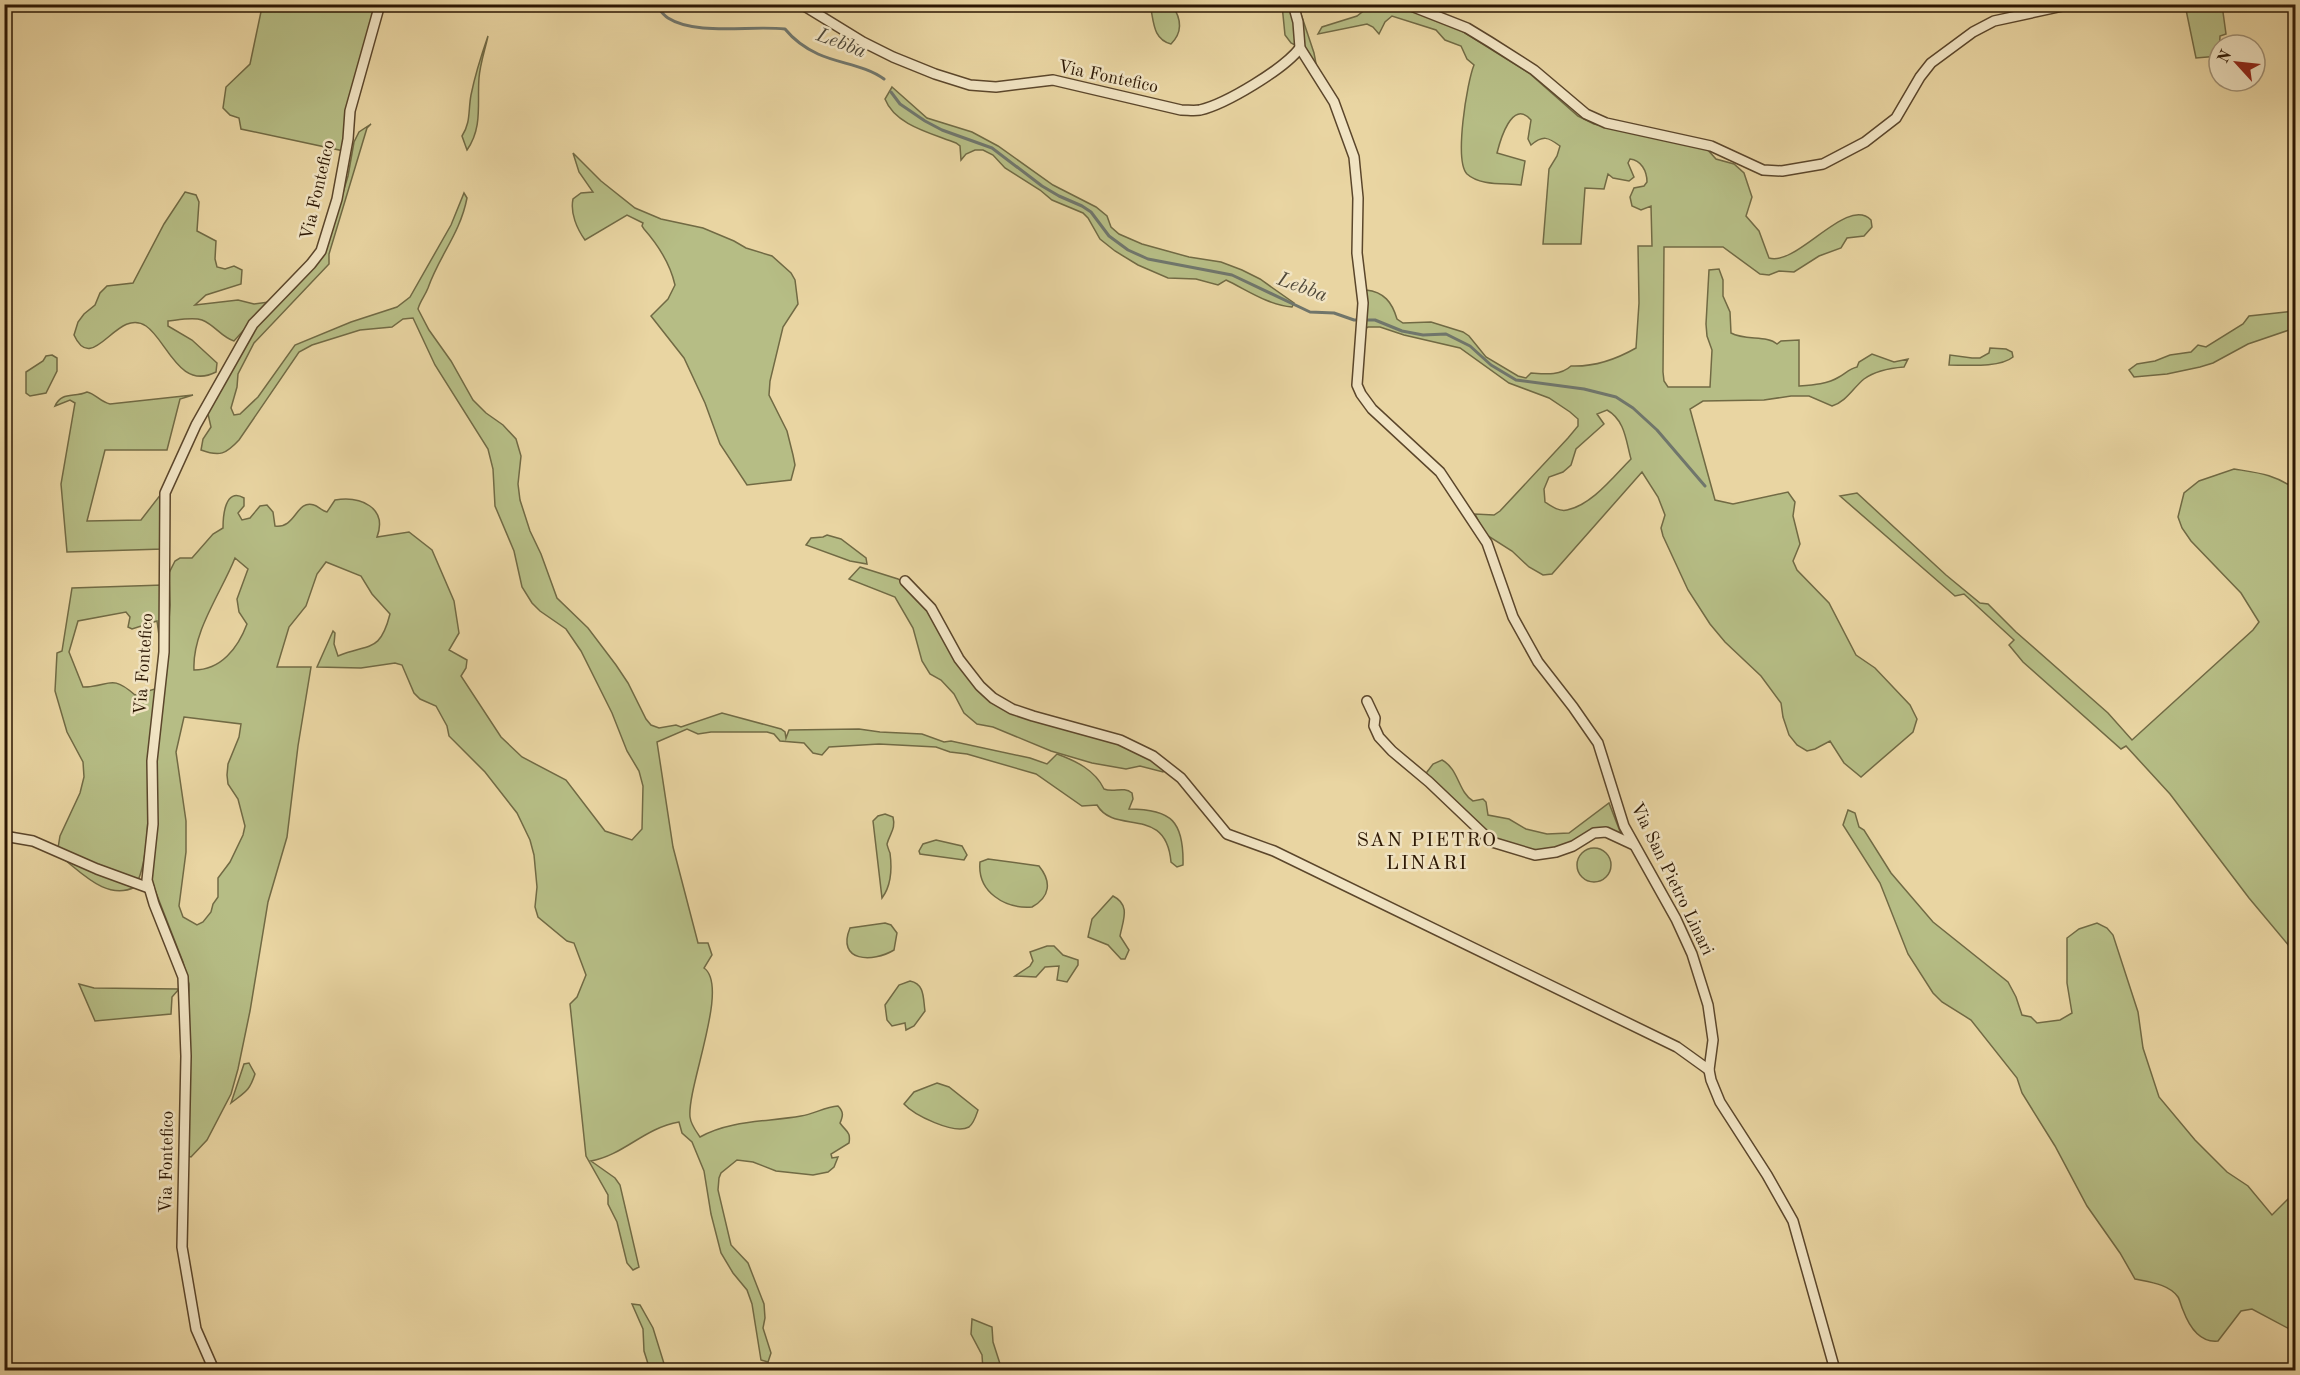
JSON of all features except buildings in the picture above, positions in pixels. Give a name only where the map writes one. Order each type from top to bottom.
[{"type":"street","name":"Via Fontefico","points":[[214,1371],[196,1329],[182,1247],[186,1056],[183,977],[147,880],[153,824],[152,762],[164,652],[165,493],[196,425],[253,324],[311,264],[321,250],[339,190],[348,139],[350,111],[380,4]]},
{"type":"street","name":"Via Fontefico","points":[[801,4],[863,42],[893,57],[970,85],[996,87],[1053,80],[1182,110],[1199,110],[1219,103],[1276,71],[1292,59],[1300,48]]},
{"type":"street","name":"Via San Pietro Linari","points":[[1293,4],[1298,22],[1300,48],[1334,102],[1351,145],[1358,198],[1357,253],[1363,320],[1357,385],[1360,394],[1372,409],[1440,472],[1487,543],[1512,617],[1538,662],[1574,707],[1598,743],[1624,826],[1676,919],[1699,974],[1708,1005],[1713,1040],[1709,1070],[1720,1102],[1767,1175],[1792,1221],[1835,1371]]},
{"type":"street","points":[[1406,4],[1467,28],[1534,70],[1586,114],[1606,123],[1711,146],[1763,170],[1782,171],[1823,164],[1865,142],[1896,118],[1931,63],[1973,32],[1994,21],[2072,4]]},
{"type":"street","points":[[905,581],[931,608],[959,658],[980,686],[993,698],[1012,709],[1120,740],[1153,756],[1181,778],[1227,834],[1274,851],[1677,1047],[1709,1070]]},
{"type":"street","points":[[1367,701],[1375,718],[1374,726],[1379,737],[1492,842],[1535,855],[1556,852],[1573,846],[1594,833],[1606,832],[1634,845]]},
{"type":"street","points":[[4,836],[33,841],[97,870],[149,888]]},
{"type":"green space","points":[[256,5],[377,5],[344,151],[241,129],[239,118],[230,115],[223,108],[226,87],[250,64],[262,7]]},
{"type":"green space","points":[[1150,5],[1172,5],[1175,10],[1179,20],[1179,30],[1171,44],[1165,42],[1157,33]]},
{"type":"green space","points":[[1282,5],[1298,5],[1317,69],[1301,48],[1291,43],[1285,35]]},
{"type":"green space","points":[[1371,5],[1395,5],[1454,26],[1529,73],[1578,116],[1594,124],[1706,148],[1716,159],[1734,164],[1744,173],[1752,197],[1746,216],[1759,231],[1769,258],[1780,258],[1793,252],[1836,223],[1849,217],[1861,215],[1871,220],[1872,227],[1864,236],[1847,238],[1841,248],[1819,256],[1794,272],[1779,271],[1769,275],[1760,274],[1723,247],[1664,247],[1663,372],[1664,381],[1668,387],[1710,387],[1712,350],[1706,324],[1709,270],[1719,269],[1723,280],[1723,296],[1730,312],[1731,333],[1773,341],[1777,344],[1781,341],[1799,340],[1799,386],[1820,384],[1835,379],[1857,367],[1859,362],[1872,354],[1894,362],[1908,359],[1904,367],[1883,370],[1868,376],[1845,398],[1832,406],[1809,396],[1791,396],[1764,400],[1703,401],[1690,409],[1715,500],[1733,504],[1788,492],[1795,502],[1793,516],[1800,544],[1793,561],[1797,570],[1829,603],[1856,655],[1875,668],[1910,705],[1917,719],[1913,732],[1861,777],[1844,763],[1830,741],[1807,751],[1797,745],[1789,735],[1781,703],[1761,676],[1725,642],[1710,624],[1688,590],[1663,536],[1661,528],[1665,515],[1658,497],[1642,472],[1552,574],[1543,575],[1529,567],[1512,551],[1485,534],[1475,514],[1494,515],[1500,511],[1568,438],[1578,426],[1578,419],[1549,398],[1509,383],[1460,348],[1380,327],[1368,327],[1363,330],[1366,290],[1378,293],[1386,299],[1397,319],[1403,323],[1431,322],[1463,332],[1486,357],[1518,376],[1526,378],[1531,373],[1557,373],[1571,366],[1597,364],[1620,356],[1636,348],[1639,303],[1638,246],[1652,246],[1651,206],[1641,210],[1632,206],[1630,197],[1634,188],[1644,186],[1647,182],[1646,174],[1640,164],[1630,159],[1628,163],[1634,177],[1629,181],[1613,178],[1608,174],[1604,189],[1585,188],[1581,244],[1543,244],[1549,169],[1560,146],[1546,138],[1531,145],[1528,139],[1531,120],[1518,114],[1508,124],[1497,153],[1525,161],[1521,185],[1486,182],[1472,178],[1463,166],[1462,138],[1465,104],[1474,65],[1467,59],[1461,46],[1445,40],[1436,30],[1392,16],[1385,22],[1379,34],[1367,24],[1318,34],[1322,27],[1357,16]],"holes":[[[1607,410],[1613,414],[1624,431],[1631,459],[1594,496],[1576,507],[1561,510],[1545,502],[1544,489],[1549,477],[1563,472],[1571,465],[1576,449],[1604,424],[1597,414]]]},
{"type":"green space","points":[[2185,5],[2222,5],[2226,33],[2207,33],[2207,57],[2196,58]]},
{"type":"green space","points":[[488,36],[481,62],[477,124],[467,150],[462,136],[467,126],[478,66]]},
{"type":"green space","points":[[892,87],[927,118],[972,132],[998,146],[1053,185],[1096,207],[1107,216],[1111,227],[1119,234],[1142,244],[1189,257],[1221,262],[1242,270],[1260,279],[1294,303],[1292,307],[1266,300],[1226,280],[1218,285],[1196,279],[1168,278],[1138,265],[1100,239],[1083,213],[1052,200],[1005,168],[993,155],[983,150],[975,150],[966,154],[961,160],[960,146],[956,143],[905,122],[890,108],[885,99]]},
{"type":"green space","points":[[371,124],[367,128],[329,254],[329,264],[254,343],[238,374],[231,408],[234,415],[240,414],[258,397],[295,345],[351,322],[397,307],[410,297],[451,225],[464,193],[467,198],[460,223],[418,309],[473,400],[516,439],[521,456],[518,484],[520,500],[557,598],[588,628],[616,665],[651,725],[659,728],[676,725],[681,727],[722,713],[781,729],[785,732],[786,738],[789,730],[859,729],[922,734],[944,742],[951,741],[1030,758],[1047,764],[1057,754],[1084,767],[1096,777],[1104,789],[1125,790],[1132,793],[1133,799],[1129,809],[1165,815],[1178,828],[1183,850],[1183,865],[1177,867],[1171,862],[1167,844],[1160,833],[1150,827],[1115,819],[1105,814],[1097,805],[1082,806],[1036,774],[936,747],[879,744],[829,747],[822,755],[813,753],[804,743],[780,741],[774,734],[767,732],[698,734],[687,729],[657,742],[673,847],[698,943],[708,943],[712,955],[704,968],[711,978],[712,995],[706,1038],[691,1102],[690,1117],[693,1125],[700,1137],[736,1124],[801,1116],[838,1106],[842,1114],[840,1123],[849,1136],[849,1143],[831,1154],[832,1158],[838,1157],[834,1167],[828,1172],[813,1175],[776,1171],[753,1162],[737,1160],[721,1173],[719,1178],[718,1190],[731,1245],[748,1263],[764,1304],[763,1328],[771,1353],[768,1362],[761,1360],[752,1304],[747,1290],[721,1253],[711,1214],[704,1171],[692,1142],[682,1133],[679,1122],[655,1130],[614,1153],[591,1161],[615,1178],[620,1185],[639,1267],[633,1270],[627,1263],[617,1222],[608,1204],[608,1195],[586,1156],[570,1004],[577,997],[586,975],[574,943],[567,941],[538,917],[535,907],[537,887],[534,855],[530,840],[517,813],[485,772],[449,736],[447,726],[436,706],[420,699],[414,693],[402,665],[395,663],[361,668],[317,667],[333,631],[338,656],[378,641],[390,614],[372,594],[361,576],[326,562],[317,574],[306,606],[289,627],[277,667],[311,667],[298,746],[287,837],[268,902],[238,1069],[231,1094],[207,1140],[191,1157],[187,1156],[189,984],[183,962],[151,880],[155,754],[165,685],[170,605],[169,573],[175,561],[180,558],[192,558],[213,534],[223,528],[226,504],[233,496],[244,498],[244,506],[238,513],[242,520],[250,518],[260,506],[267,505],[273,512],[275,526],[287,523],[303,506],[308,504],[327,512],[335,500],[362,502],[370,506],[379,518],[377,537],[409,532],[432,550],[454,601],[459,633],[449,650],[467,660],[466,668],[461,676],[501,737],[522,757],[566,780],[605,831],[632,840],[642,829],[643,786],[639,771],[627,751],[612,713],[581,651],[566,629],[540,611],[522,587],[514,551],[495,506],[493,469],[488,449],[435,365],[413,318],[403,319],[392,327],[360,330],[312,345],[299,352],[234,445],[218,454],[201,450],[203,439],[211,427],[208,414],[212,398],[251,330],[294,289],[327,246],[348,176],[354,142],[359,132]],"holes":[[[235,558],[248,569],[237,599],[239,612],[247,624],[239,641],[227,656],[212,666],[194,670],[202,627]],[[184,717],[241,724],[239,737],[228,764],[227,775],[228,784],[238,799],[245,826],[230,862],[218,878],[218,897],[211,912],[203,922],[197,925],[183,917],[179,906],[186,852],[186,821],[176,752]]]},
{"type":"green space","points":[[573,153],[601,181],[635,208],[661,219],[703,228],[746,248],[772,256],[791,273],[795,280],[798,304],[783,327],[770,381],[769,395],[787,431],[795,465],[791,480],[747,485],[720,444],[705,403],[684,358],[651,316],[668,299],[675,285],[667,262],[642,226],[643,223],[627,215],[585,240],[575,221],[572,210],[573,199],[581,193],[593,192],[579,172]]},
{"type":"green space","points":[[185,192],[196,195],[199,202],[197,231],[216,241],[217,267],[225,269],[234,266],[242,270],[241,284],[206,295],[195,305],[238,300],[254,304],[269,302],[234,341],[202,320],[168,321],[168,326],[192,340],[217,363],[216,372],[203,376],[192,375],[183,369],[154,333],[146,326],[135,322],[115,331],[97,345],[89,348],[81,346],[74,335],[78,322],[95,305],[100,293],[107,286],[133,283],[164,224]]},
{"type":"green space","points":[[2295,311],[2295,328],[2248,344],[2213,363],[2167,374],[2134,377],[2129,370],[2137,364],[2191,352],[2198,345],[2206,347],[2243,324],[2249,316]]},
{"type":"green space","points":[[1990,348],[2006,349],[2012,352],[2013,357],[2007,361],[1992,364],[1949,365],[1950,355],[1980,358],[1989,353]]},
{"type":"green space","points":[[52,355],[57,358],[57,371],[46,393],[30,396],[26,393],[26,372],[43,361],[46,356]]},
{"type":"green space","points":[[87,392],[110,404],[193,395],[180,399],[167,450],[105,450],[87,521],[141,520],[161,494],[163,549],[67,552],[61,484],[75,403],[70,400],[55,406],[61,398]]},
{"type":"green space","points":[[2234,469],[2273,477],[2295,489],[2295,953],[2249,898],[2170,794],[2126,746],[2121,749],[2023,662],[2009,645],[2014,640],[1964,594],[1955,596],[1840,496],[1857,493],[1946,575],[1980,603],[1988,604],[2016,632],[2108,713],[2132,740],[2259,622],[2241,593],[2191,541],[2178,517],[2184,493],[2199,481]]},
{"type":"green space","points":[[827,535],[841,539],[866,558],[867,564],[850,561],[806,545],[811,538]]},
{"type":"green space","points":[[860,567],[898,579],[908,586],[927,608],[944,641],[993,699],[1119,741],[1153,757],[1165,770],[1163,772],[1140,766],[1126,769],[1092,763],[1051,751],[993,727],[977,724],[964,713],[954,694],[941,680],[930,674],[922,661],[913,628],[895,597],[849,579]]},
{"type":"green space","points":[[163,585],[161,650],[157,621],[132,629],[128,627],[130,617],[126,612],[78,621],[69,652],[83,687],[115,683],[127,688],[135,695],[158,688],[150,758],[148,824],[144,859],[135,887],[124,891],[113,890],[93,882],[57,854],[60,836],[80,793],[84,777],[83,762],[67,732],[55,691],[57,653],[62,651],[72,588]]},
{"type":"green space","points":[[1442,760],[1452,769],[1468,797],[1473,801],[1483,799],[1486,802],[1488,815],[1509,819],[1526,829],[1547,834],[1569,833],[1609,803],[1621,834],[1603,829],[1557,849],[1535,853],[1514,847],[1494,837],[1424,776],[1433,764]]},
{"type":"green space","points":[[1848,810],[1855,813],[1859,827],[1864,830],[1891,873],[1933,922],[2008,982],[2022,1015],[2031,1017],[2037,1023],[2060,1020],[2072,1013],[2067,983],[2067,938],[2079,929],[2097,923],[2107,928],[2113,935],[2138,1012],[2143,1048],[2159,1097],[2195,1140],[2227,1172],[2248,1186],[2272,1215],[2295,1192],[2295,1332],[2252,1309],[2241,1311],[2218,1341],[2211,1341],[2200,1336],[2192,1327],[2185,1316],[2179,1298],[2174,1293],[2158,1284],[2135,1279],[2087,1206],[2055,1146],[2022,1093],[2017,1078],[1971,1020],[1942,1002],[1933,993],[1908,954],[1880,883],[1843,825]]},
{"type":"green space","points":[[885,814],[893,817],[894,825],[887,844],[891,859],[890,877],[882,898],[873,821]]},
{"type":"green space","points":[[936,840],[962,846],[967,855],[964,860],[920,854],[919,851],[923,844]]},
{"type":"green space","points":[[1594,848],[1606,853],[1611,865],[1606,877],[1594,882],[1582,877],[1577,865],[1582,853]]},
{"type":"green space","points":[[988,859],[1039,866],[1047,883],[1043,899],[1032,907],[1003,902],[988,890],[983,882],[980,862]]},
{"type":"green space","points":[[1113,896],[1124,908],[1120,936],[1129,950],[1125,959],[1121,959],[1108,945],[1088,937],[1092,919]]},
{"type":"green space","points":[[885,923],[891,925],[897,933],[894,950],[867,958],[859,957],[848,948],[847,939],[850,928]]},
{"type":"green space","points":[[1054,946],[1063,955],[1078,960],[1078,965],[1067,982],[1057,980],[1059,966],[1045,967],[1036,977],[1015,976],[1030,966],[1033,961],[1030,952]]},
{"type":"green space","points":[[910,981],[921,988],[925,1011],[914,1026],[906,1030],[905,1023],[892,1026],[887,1020],[885,1005],[899,985]]},
{"type":"green space","points":[[79,984],[94,988],[179,989],[172,997],[171,1014],[95,1021]]},
{"type":"green space","points":[[249,1063],[255,1074],[251,1085],[231,1103],[244,1064]]},
{"type":"green space","points":[[937,1083],[949,1087],[978,1110],[969,1127],[962,1129],[935,1123],[904,1104],[914,1092]]},
{"type":"green space","points":[[632,1304],[640,1305],[653,1328],[666,1370],[650,1370],[644,1351],[643,1329]]},
{"type":"green space","points":[[972,1319],[992,1327],[993,1342],[1002,1370],[983,1370],[982,1355],[971,1334]]},
{"type":"waterway","name":"Lebba","points":[[655,4],[668,18],[693,27],[785,29],[813,52],[877,74],[884,79]]},
{"type":"waterway","name":"Lebba","points":[[891,92],[900,104],[925,121],[942,130],[992,148],[1042,186],[1082,206],[1091,212],[1109,236],[1128,250],[1148,259],[1232,275],[1310,312],[1334,313],[1354,320],[1375,320],[1402,331],[1423,335],[1446,334],[1470,346],[1491,365],[1516,380],[1584,389],[1616,397],[1633,408],[1657,430],[1705,486]]},
{"type":"district","name":"SAN PIETRO LINARI","points":[[1427,852]]}]
